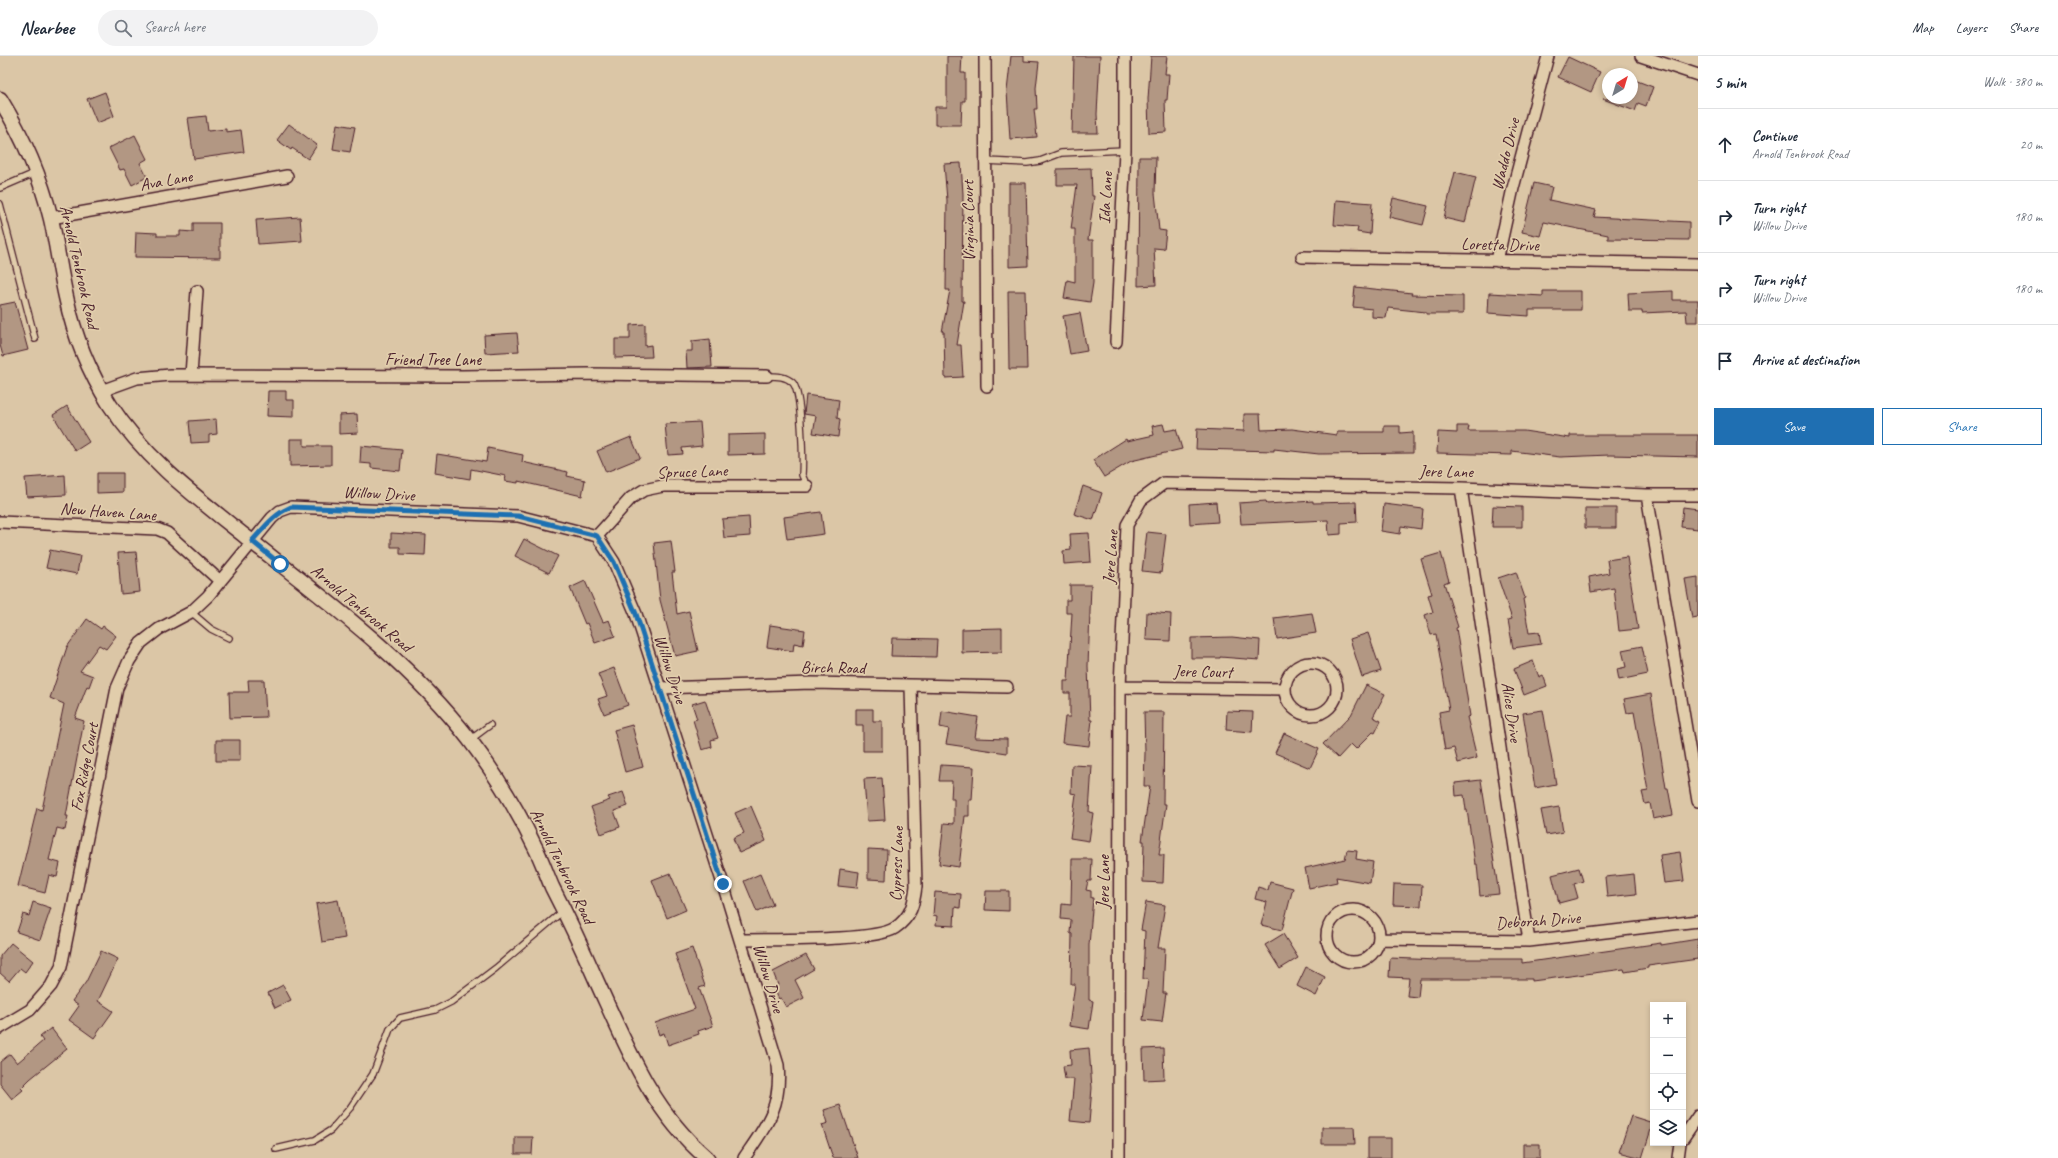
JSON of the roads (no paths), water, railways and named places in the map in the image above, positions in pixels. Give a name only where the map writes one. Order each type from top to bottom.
[{"type":"street","name":"Virginia Court","points":[[985,56],[987,386]]},
{"type":"street","name":"Ida Lane","points":[[1116,342],[1125,150],[1125,56]]},
{"type":"street","name":"Waddo Drive","points":[[1497,261],[1513,188],[1548,56]]},
{"type":"street","points":[[1641,56],[1673,61],[1698,75]]},
{"type":"street","name":"Arnold Tenbrook Road","points":[[0,99],[36,173],[51,218],[65,294],[75,331],[101,390],[127,429],[145,451],[185,488],[392,656],[442,706],[470,740],[516,810],[565,910],[642,1078],[680,1132],[707,1158]]},
{"type":"street","name":"Ava Lane","points":[[51,218],[287,176]]},
{"type":"street","name":"Loretta Drive","points":[[1302,257],[1698,264]]},
{"type":"street","points":[[191,375],[196,292]]},
{"type":"street","name":"Friend Tree Lane","points":[[101,390],[137,378],[191,375],[462,376],[588,374],[767,376]]},
{"type":"street","name":"Jere Lane","points":[[1119,1158],[1120,687],[1128,525],[1141,500],[1164,483],[1461,488],[1647,495],[1698,495]]},
{"type":"street","name":"Spruce Lane","points":[[597,536],[631,498],[644,490],[663,486],[807,486]]},
{"type":"street","name":"Alice Drive","points":[[1461,488],[1529,941]]},
{"type":"street","points":[[1647,495],[1698,800]]},
{"type":"street","name":"Willow Drive","points":[[252,541],[280,511],[291,507],[310,506],[518,516],[597,536],[620,574],[636,614],[740,940],[778,1065],[779,1080],[772,1117],[744,1158]]},
{"type":"street","name":"New Haven Lane","points":[[0,522],[157,529],[167,533],[220,580]]},
{"type":"street","name":"Fox Ridge Court","points":[[0,1028],[30,1010],[50,986],[61,967],[117,688],[129,661],[141,643],[159,629],[191,612],[208,596],[252,541]]},
{"type":"street","points":[[1314,663],[1325,668],[1334,677],[1337,693],[1329,709],[1322,714],[1314,716],[1296,712],[1286,698],[1285,689],[1290,673],[1305,664],[1314,663]]},
{"type":"street","name":"Birch Road","points":[[659,688],[812,683],[1007,687]]},
{"type":"street","name":"Cypress Lane","points":[[740,940],[835,938],[875,934],[895,928],[910,915],[914,905],[916,886],[911,686]]},
{"type":"street","name":"Jere Court","points":[[1120,687],[1285,689]]},
{"type":"street","points":[[1354,910],[1362,912],[1373,919],[1379,930],[1379,939],[1372,954],[1357,961],[1349,961],[1341,958],[1330,946],[1328,929],[1338,915],[1354,910]]},
{"type":"street","name":"Deborah Drive","points":[[1379,939],[1529,941],[1698,921]]},
{"type":"street","points":[[1686,1134],[1698,1116]]},
{"type":"street","points":[[1678,1158],[1680,1146]]},
{"type":"lane","points":[[985,161],[1027,163],[1040,161],[1061,152],[1125,150]]},
{"type":"lane","points":[[0,188],[36,173]]},
{"type":"lane","points":[[0,204],[35,339]]},
{"type":"lane","points":[[767,376],[781,376],[788,379],[798,391],[802,475],[807,486]]},
{"type":"lane","points":[[191,612],[211,629],[229,638]]},
{"type":"lane","points":[[470,740],[490,725]]},
{"type":"lane","points":[[276,1149],[315,1140],[331,1130],[350,1108],[373,1074],[390,1029],[400,1018],[435,1010],[451,1002],[496,968],[565,910]]}]
